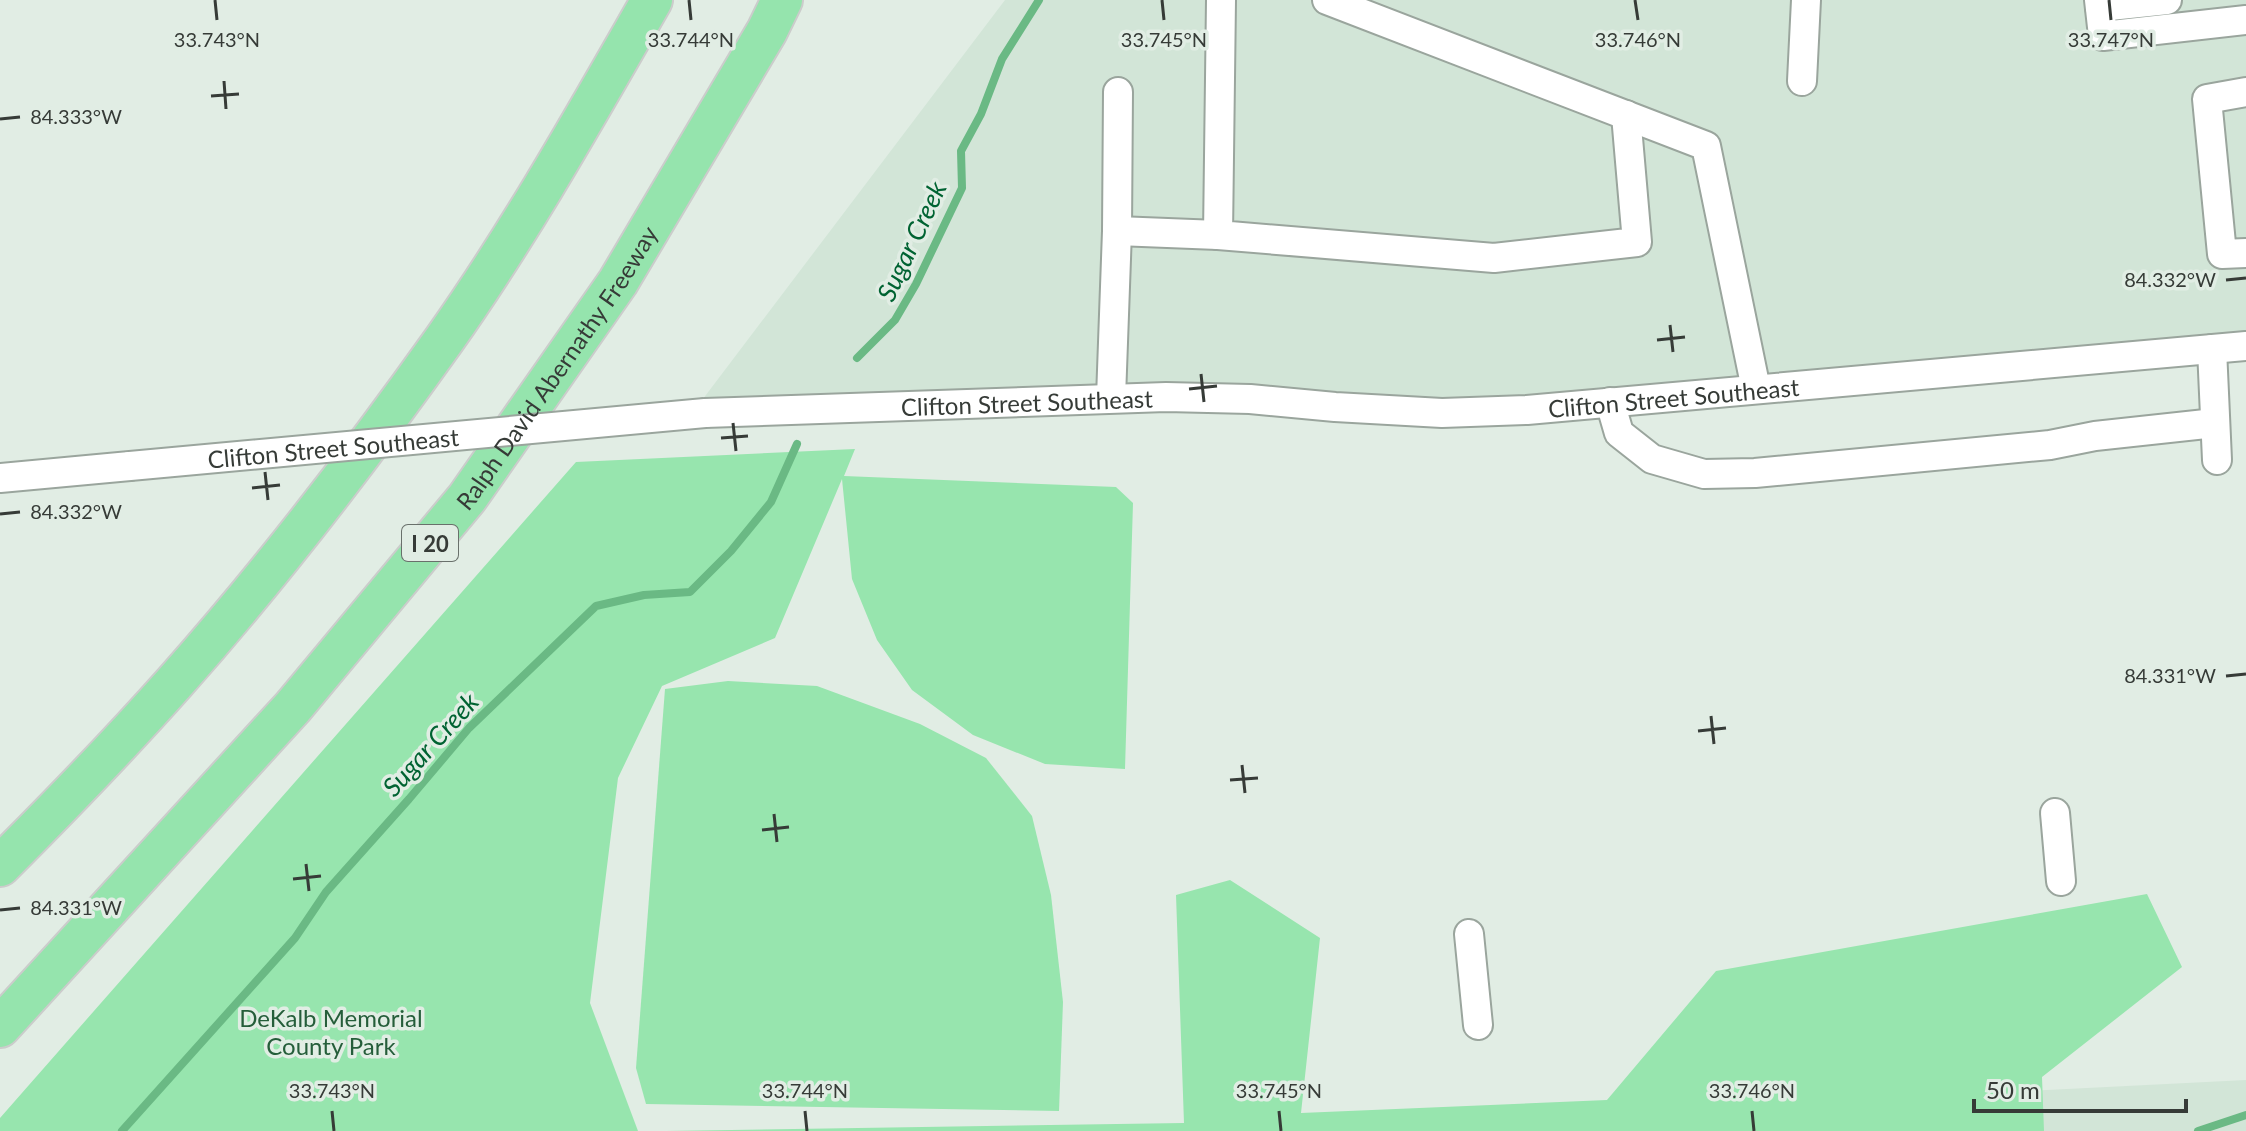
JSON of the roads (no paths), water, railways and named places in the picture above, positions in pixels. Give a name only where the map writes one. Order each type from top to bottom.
[{"type":"highway","points":[[0,866],[89,776],[177,680],[310,520],[444,339],[543,190],[652,0]]},
{"type":"highway","name":"Ralph David Abernathy Freeway","points":[[0,1027],[293,707],[467,498],[618,282],[767,31],[782,0]]},
{"type":"street","points":[[1218,235],[1221,0]]},
{"type":"street","points":[[1327,0],[1706,146],[1756,389]]},
{"type":"street","points":[[1802,81],[1806,0]]},
{"type":"street","points":[[2167,0],[2099,4],[2103,36],[2246,20]]},
{"type":"street","points":[[2245,0],[2246,11]]},
{"type":"street","points":[[1111,398],[1118,92]]},
{"type":"street","points":[[2246,92],[2207,99],[2222,254],[2246,253]]},
{"type":"street","points":[[1117,231],[1218,235],[1494,258],[1637,242],[1626,115]]},
{"type":"street","name":"Clifton Street Southeast","points":[[0,478],[705,413],[1111,398],[1250,399],[1442,413],[1527,410],[2246,346]]},
{"type":"street","points":[[2212,349],[2217,460]]},
{"type":"street","points":[[1610,402],[1619,433],[1652,459],[1704,474],[1755,473],[2034,447],[2095,436],[2215,423]]},
{"type":"street","points":[[2055,813],[2061,881]]},
{"type":"street","points":[[1469,934],[1478,1025]]},
{"type":"waterway","name":"Sugar Creek","points":[[857,358],[895,320],[916,284],[962,188],[961,151],[981,114],[1002,59],[1039,0]]},
{"type":"waterway","name":"Sugar Creek","points":[[122,1131],[295,938],[326,892],[469,728],[596,606],[644,595],[690,592],[731,551],[771,502],[797,444]]},
{"type":"waterway","points":[[2198,1131],[2246,1115]]},
{"type":"park label","name":"DeKalb Memorial County Park","points":[[331,1031]]}]
